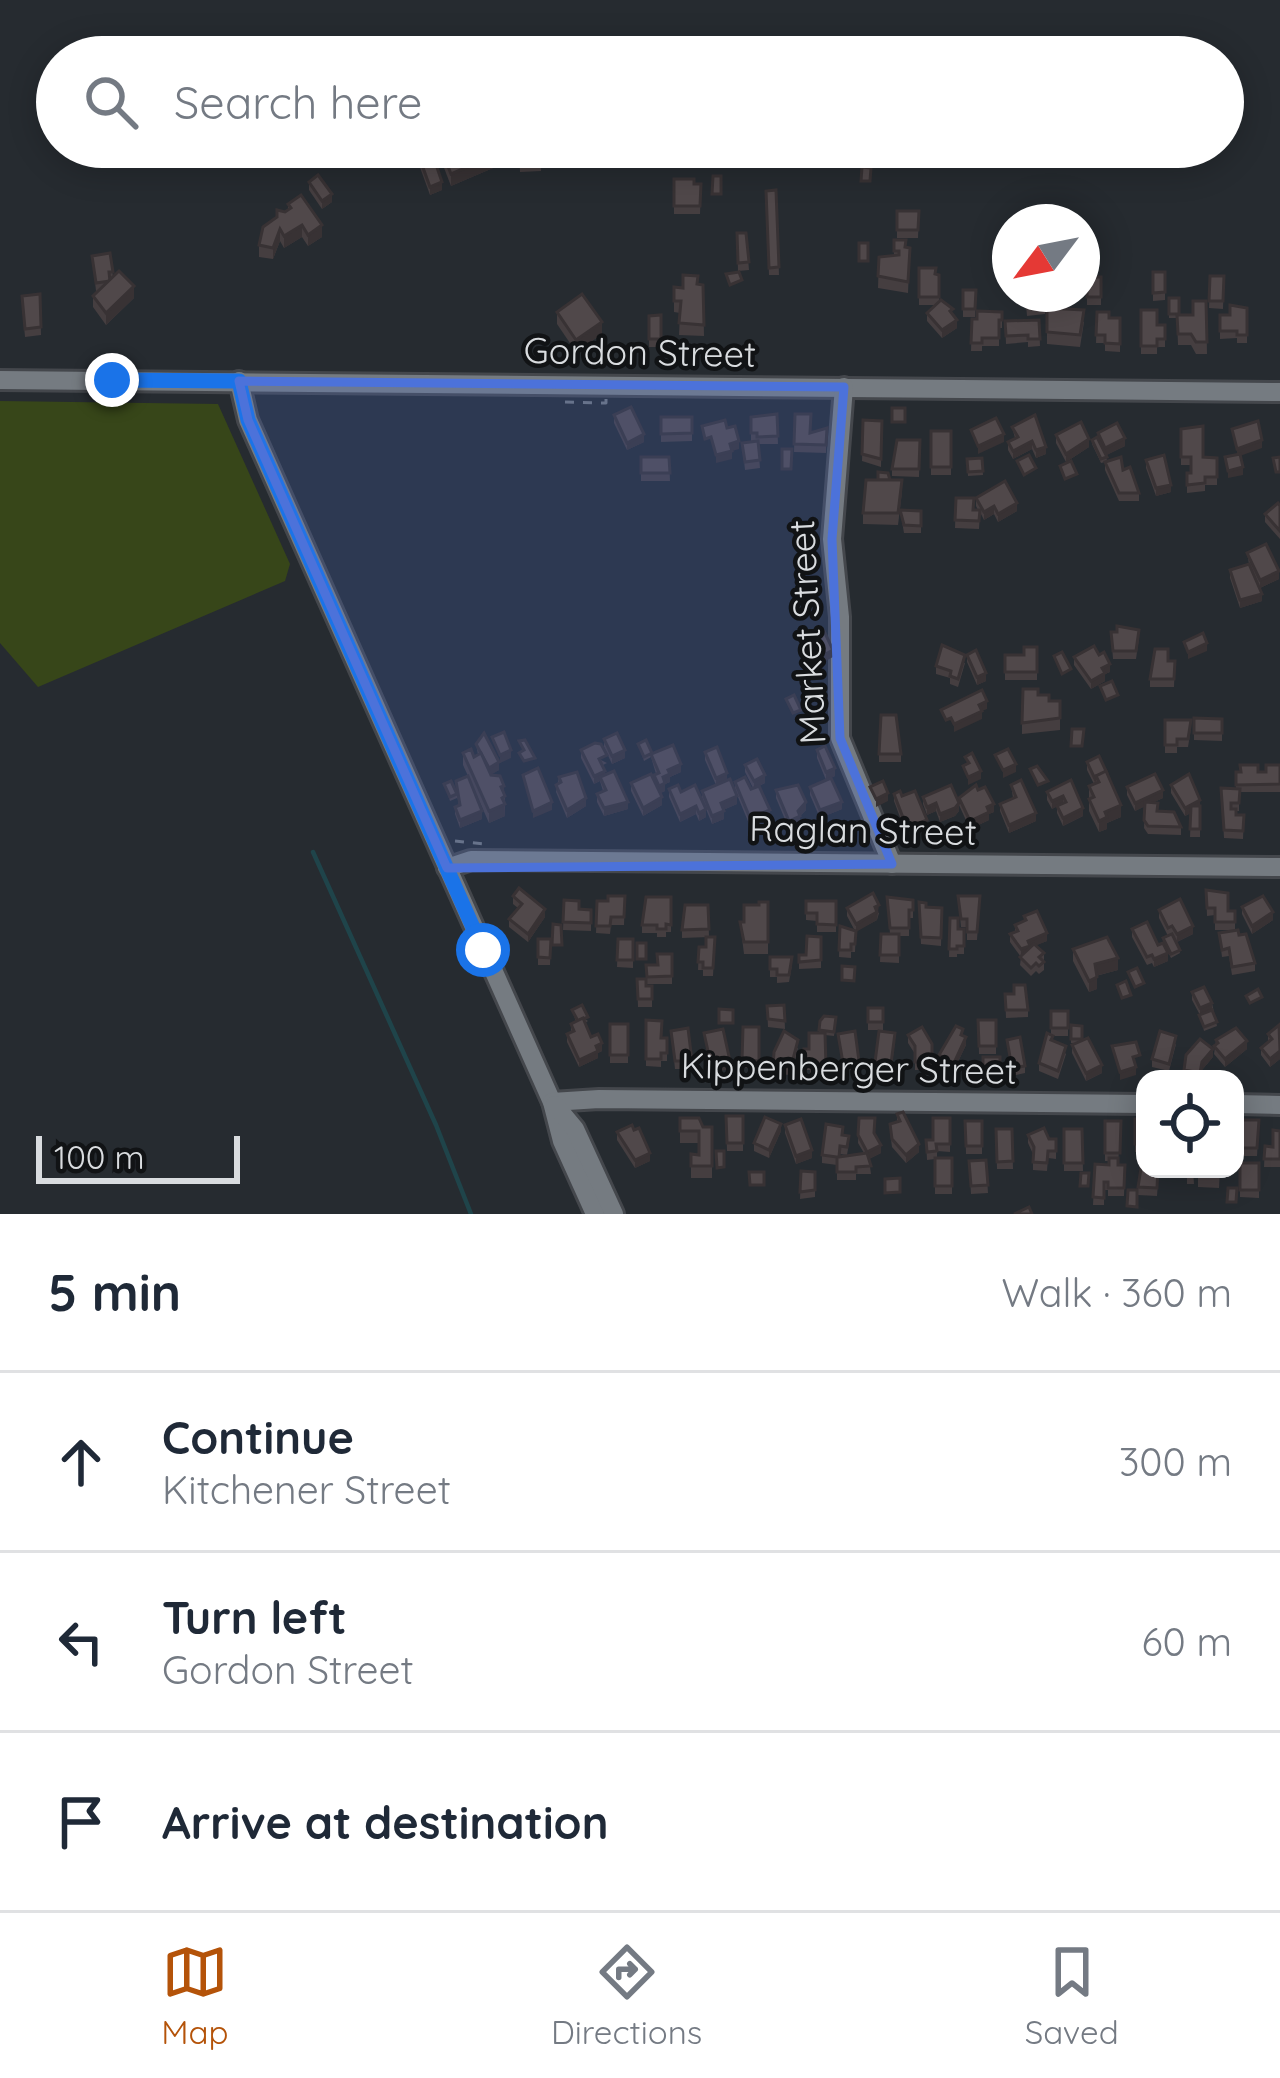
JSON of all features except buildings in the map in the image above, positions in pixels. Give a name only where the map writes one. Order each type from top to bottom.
[{"type":"street","name":"Gordon Street","points":[[0,380],[1280,392]]},
{"type":"street","points":[[239,381],[248,420],[552,1102],[562,1141],[595,1214]]},
{"type":"street","name":"Market Street","points":[[844,388],[832,539],[839,617],[840,738],[892,864]]},
{"type":"street","name":"Raglan Street","points":[[447,868],[471,860],[1280,868]]},
{"type":"street","points":[[552,1102],[575,1129],[614,1214]]},
{"type":"street","name":"Kippenberger Street","points":[[552,1102],[1136,1104]]},
{"type":"street","points":[[1244,1104],[1280,1105]]},
{"type":"highlighted area","points":[[239,381],[844,387],[832,539],[840,738],[892,864],[447,868],[248,420]]},
{"type":"green space","points":[[0,401],[218,404],[290,564],[285,581],[38,687],[0,643]]},
{"type":"waterway","points":[[313,852],[471,1214]]},
{"type":"route","points":[[112,380],[239,381],[248,420],[483,950]]}]
